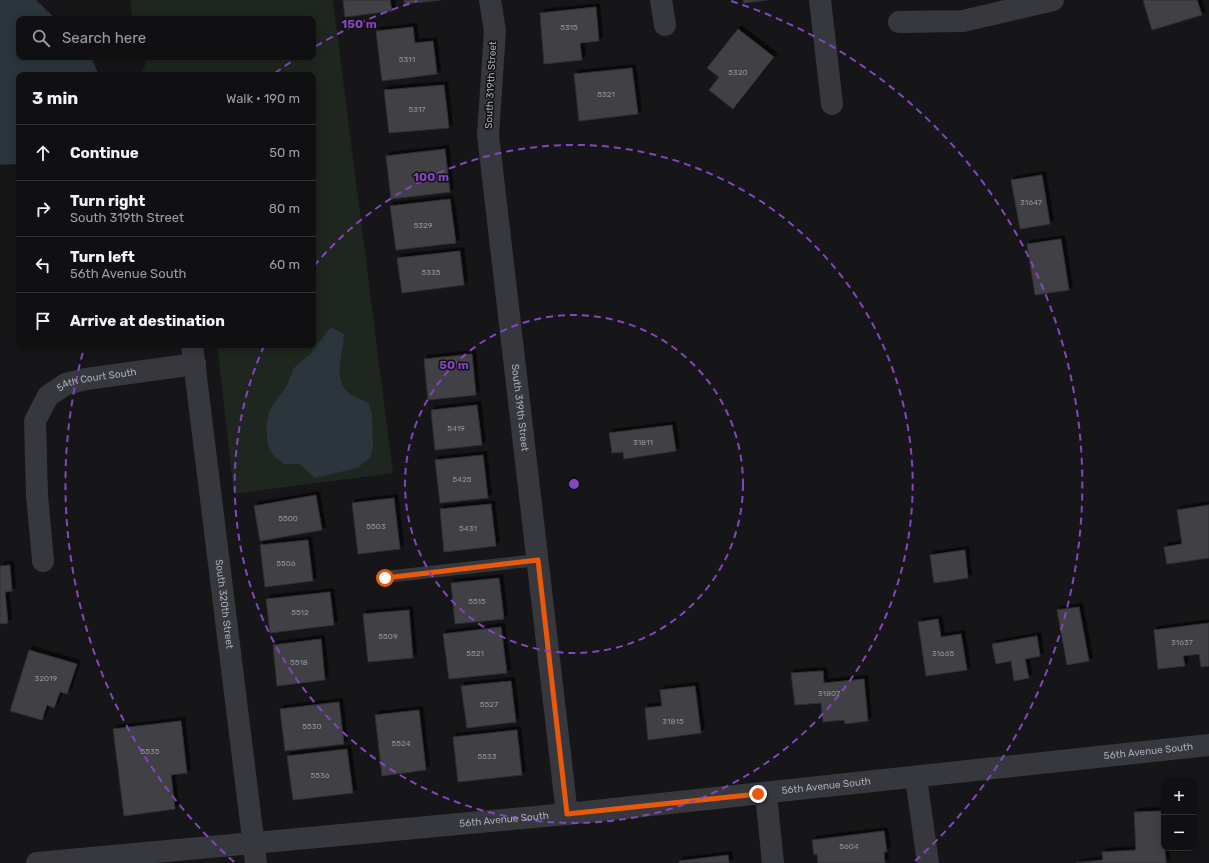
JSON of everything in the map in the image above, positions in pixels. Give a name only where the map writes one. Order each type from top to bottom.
[{"type":"street","name":"South 319th Street","points":[[490,0],[494,31],[488,135],[567,814]]},
{"type":"street","points":[[661,0],[665,25]]},
{"type":"street","points":[[820,0],[832,104]]},
{"type":"street","points":[[899,22],[963,21],[1053,0]]},
{"type":"street","name":"54th Court South","points":[[43,561],[37,495],[35,421],[48,396],[66,384],[194,355]]},
{"type":"street","name":"South 320th Street","points":[[194,355],[254,853]]},
{"type":"street","name":"56th Avenue South","points":[[37,863],[254,853],[567,814],[916,778],[1209,745]]},
{"type":"street","points":[[916,778],[928,863]]},
{"type":"street","points":[[766,794],[773,863]]},
{"type":"lane","points":[[385,578],[538,560]]},
{"type":"shaded area","points":[[0,0],[36,0],[53,16],[16,16],[16,60],[92,60],[98,72],[16,72],[16,164],[0,165]]},
{"type":"shaded area","points":[[130,0],[333,0],[393,473],[234,494],[217,348],[316,348],[316,72],[142,72],[147,60],[316,60],[316,16],[132,16]]},
{"type":"shaded area","points":[[331,327],[344,334],[340,366],[341,381],[344,388],[352,396],[369,404],[372,415],[373,446],[370,458],[357,468],[315,478],[299,464],[284,464],[273,455],[268,446],[266,426],[270,409],[287,385],[294,368],[316,346]]},
{"type":"building","points":[[343,0],[390,0],[392,11],[345,17]]},
{"type":"building","points":[[404,0],[441,0],[405,4]]},
{"type":"building","points":[[743,0],[767,0],[744,3]]},
{"type":"building","points":[[1143,0],[1197,0],[1202,15],[1152,30]]},
{"type":"building","points":[[596,7],[599,41],[580,43],[582,60],[544,64],[540,13]]},
{"type":"building","points":[[413,27],[415,43],[433,41],[437,74],[382,81],[376,31]]},
{"type":"building","points":[[738,29],[774,57],[733,109],[709,90],[719,77],[707,68]]},
{"type":"building","points":[[632,68],[638,114],[579,121],[574,74]]},
{"type":"building","points":[[444,85],[449,128],[389,133],[384,90]]},
{"type":"building","points":[[445,149],[450,192],[391,199],[386,156]]},
{"type":"building","points":[[1042,175],[1050,224],[1020,229],[1011,180]]},
{"type":"building","points":[[450,199],[456,243],[396,250],[390,206]]},
{"type":"building","points":[[1061,239],[1069,290],[1035,295],[1027,244]]},
{"type":"building","points":[[460,251],[464,285],[402,293],[397,258]]},
{"type":"building","points":[[472,354],[476,395],[428,400],[424,359]]},
{"type":"building","points":[[477,405],[482,445],[435,450],[431,410]]},
{"type":"building","points":[[672,425],[676,451],[624,459],[623,452],[612,453],[609,433]]},
{"type":"building","points":[[483,455],[488,498],[440,503],[435,460]]},
{"type":"building","points":[[316,495],[322,530],[260,541],[254,506]]},
{"type":"building","points":[[394,498],[400,549],[358,554],[352,503]]},
{"type":"building","points":[[491,504],[496,546],[444,552],[440,509]]},
{"type":"building","points":[[1209,505],[1209,558],[1167,564],[1164,547],[1182,544],[1177,510]]},
{"type":"building","points":[[308,540],[313,581],[265,587],[260,545]]},
{"type":"building","points":[[965,550],[968,578],[934,583],[930,555]]},
{"type":"building","points":[[10,565],[12,591],[5,592],[8,623],[0,624],[0,566]]},
{"type":"building","points":[[499,578],[504,619],[455,624],[451,583]]},
{"type":"building","points":[[330,592],[334,625],[270,633],[266,599]]},
{"type":"building","points":[[1079,607],[1089,661],[1067,665],[1057,610]]},
{"type":"building","points":[[409,610],[413,658],[368,662],[363,614]]},
{"type":"building","points":[[938,619],[941,637],[961,634],[967,670],[926,676],[918,622]]},
{"type":"building","points":[[1209,623],[1209,666],[1201,667],[1199,654],[1183,656],[1185,666],[1158,669],[1154,630]]},
{"type":"building","points":[[501,627],[507,673],[449,679],[443,634]]},
{"type":"building","points":[[1037,636],[1040,656],[1025,659],[1029,678],[1014,681],[1011,661],[996,664],[992,644]]},
{"type":"building","points":[[321,639],[325,680],[277,686],[273,645]]},
{"type":"building","points":[[29,650],[77,664],[67,694],[60,692],[54,708],[47,705],[42,720],[10,711]]},
{"type":"building","points":[[823,671],[824,683],[864,679],[868,721],[845,724],[844,720],[823,722],[821,703],[795,705],[791,673]]},
{"type":"building","points":[[511,681],[516,722],[467,728],[461,686]]},
{"type":"building","points":[[695,686],[701,733],[648,740],[645,708],[662,706],[660,690]]},
{"type":"building","points":[[339,702],[344,744],[285,751],[280,709]]},
{"type":"building","points":[[419,710],[426,770],[382,776],[375,715]]},
{"type":"building","points":[[181,721],[187,773],[171,775],[175,809],[124,816],[113,729]]},
{"type":"building","points":[[517,730],[522,775],[458,782],[453,737]]},
{"type":"building","points":[[347,749],[353,793],[293,800],[287,756]]},
{"type":"building","points":[[1161,811],[1161,851],[1165,851],[1166,863],[1076,863],[1103,860],[1102,852],[1136,850],[1134,812]]},
{"type":"building","points":[[884,831],[887,852],[884,852],[885,863],[818,863],[817,854],[814,855],[812,840]]},
{"type":"building","points":[[728,855],[729,863],[679,863],[679,861]]},
{"type":"route","points":[[385,578],[538,560],[567,814],[758,794]]}]
